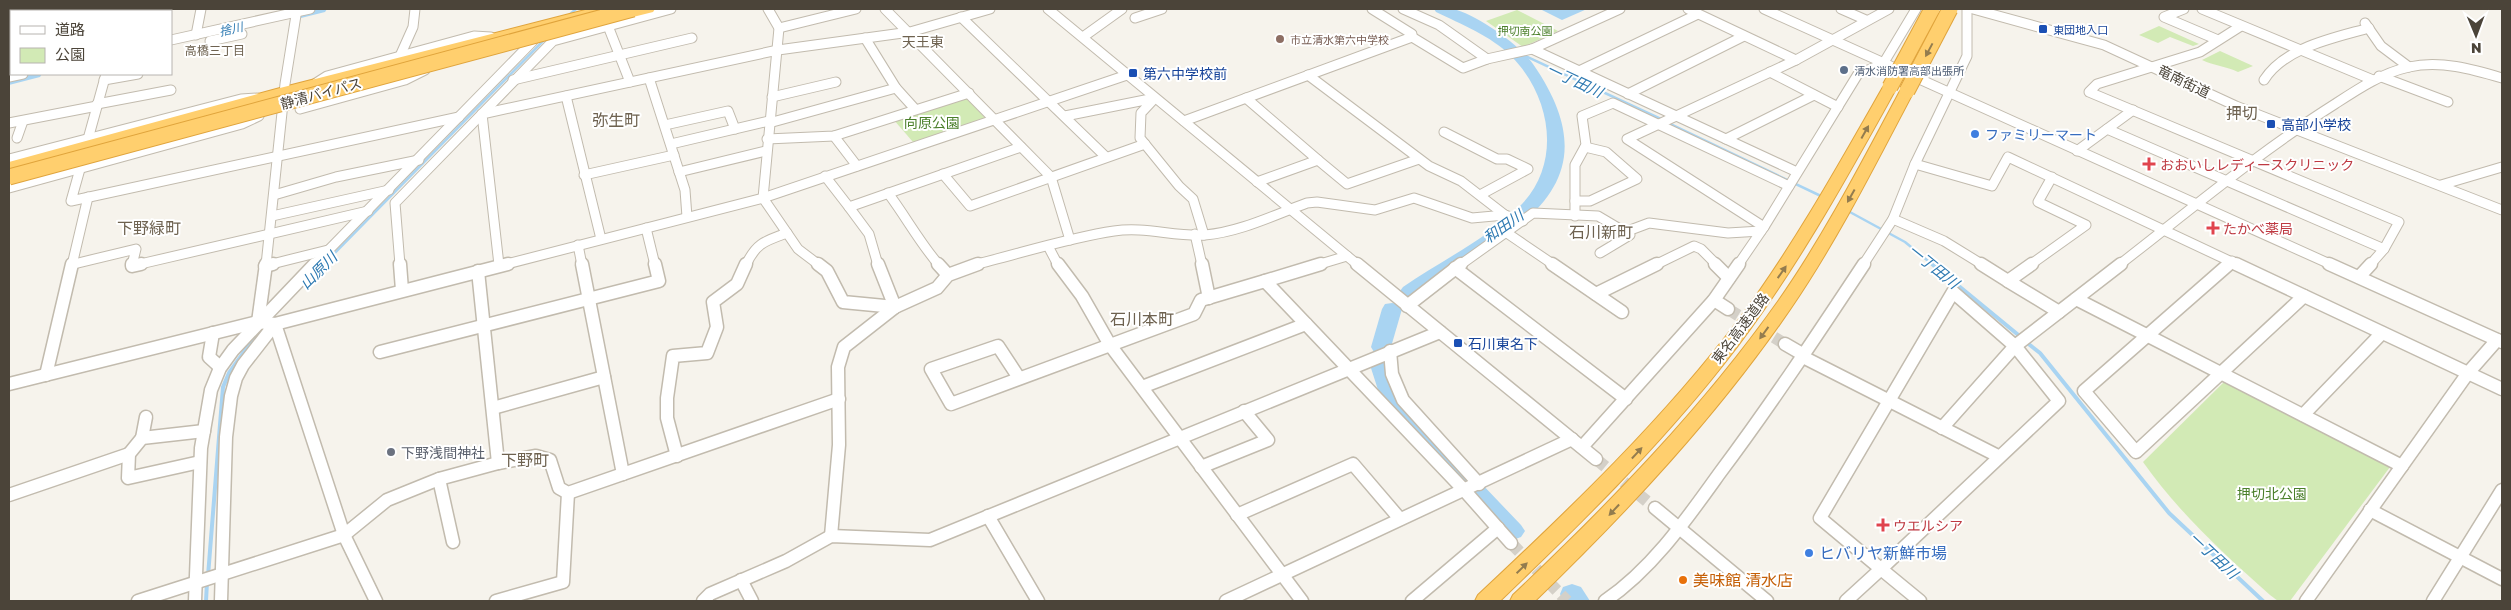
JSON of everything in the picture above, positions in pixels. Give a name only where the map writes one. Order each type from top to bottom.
[{"type":"highway","name":"静清バイパス","points":[[9,170],[611,9]]},
{"type":"highway","name":"静清バイパス","points":[[9,177],[633,9]]},
{"type":"highway","points":[[9,183],[648,9]]},
{"type":"highway","name":"東名高速道路","points":[[1521,601],[1585,540],[1657,464],[1766,332],[1821,248],[1899,89],[1932,9]]},
{"type":"highway","name":"東名高速道路","points":[[1486,601],[1565,526],[1639,451],[1691,392],[1745,323],[1792,257],[1950,9]]},
{"type":"highway","points":[[9,167],[591,10]]},
{"type":"street","points":[[196,35],[201,9]]},
{"type":"street","points":[[210,41],[227,32],[297,10],[310,9]]},
{"type":"street","points":[[400,56],[413,26],[416,16],[415,9]]},
{"type":"street","points":[[402,290],[395,203],[430,164],[482,114],[552,41],[671,9]]},
{"type":"street","points":[[768,9],[779,28],[767,139],[763,198],[798,249],[827,272],[844,302],[895,307]]},
{"type":"street","points":[[779,28],[856,9]]},
{"type":"street","points":[[885,9],[910,32],[1051,177],[1070,240]]},
{"type":"street","points":[[482,114],[778,50],[910,32],[990,9]]},
{"type":"street","points":[[1048,9],[1407,306],[1596,459]]},
{"type":"street","points":[[1083,37],[1122,9]]},
{"type":"street","points":[[1135,18],[1162,9]]},
{"type":"street","points":[[1372,9],[1463,68],[1487,59],[1532,49],[1620,9]]},
{"type":"street","points":[[1403,9],[1440,26],[1487,59]]},
{"type":"street","points":[[1688,9],[1796,60]]},
{"type":"street","points":[[1764,9],[2500,341],[2468,373],[2306,601]]},
{"type":"street","points":[[1841,9],[1866,20]]},
{"type":"street","points":[[1762,229],[1628,138],[1796,60],[1889,9]]},
{"type":"street","points":[[1605,601],[1624,588],[1679,528],[1775,399],[1893,219],[1915,164],[1950,94],[1969,46],[1967,9]]},
{"type":"street","name":"竜南街道","points":[[1973,9],[2104,45],[2236,106],[2502,210]]},
{"type":"street","points":[[2184,9],[2164,17],[2218,40]]},
{"type":"street","points":[[2202,9],[2298,51],[2448,102]]},
{"type":"street","points":[[258,322],[270,234],[285,91],[297,10]]},
{"type":"street","points":[[1226,601],[1400,519],[1577,443],[1626,399],[1714,300],[1762,229],[1858,74],[1883,64],[1912,10]]},
{"type":"street","points":[[1579,71],[1698,14]]},
{"type":"street","points":[[961,18],[1050,101],[1106,157]]},
{"type":"street","points":[[2264,80],[2267,72],[2298,51],[2314,44],[2331,41],[2367,25],[2381,46],[2408,67]]},
{"type":"street","points":[[608,26],[630,82]]},
{"type":"street","points":[[2241,26],[2200,52],[2097,84],[2089,92],[2398,222],[2384,248],[2359,277]]},
{"type":"street","points":[[172,40],[227,32],[242,34]]},
{"type":"street","points":[[316,83],[327,76],[474,36],[491,37]]},
{"type":"street","points":[[1184,121],[1412,36]]},
{"type":"street","points":[[1628,94],[1744,36]]},
{"type":"street","points":[[512,81],[692,38]]},
{"type":"street","points":[[865,38],[896,88],[915,109]]},
{"type":"street","points":[[195,601],[200,462],[210,390],[220,367],[258,322],[369,211],[533,41]]},
{"type":"street","points":[[1532,49],[1797,172]]},
{"type":"street","points":[[1942,428],[2015,346],[2033,334],[2226,181],[2295,129],[2376,78],[2408,67],[2461,67],[2502,78]]},
{"type":"street","points":[[300,109],[411,79],[425,70]]},
{"type":"street","points":[[1770,72],[1838,107]]},
{"type":"street","points":[[88,139],[105,77],[127,75]]},
{"type":"street","points":[[9,384],[258,322],[275,324],[763,198],[1127,75]]},
{"type":"street","points":[[1308,75],[1419,159],[1480,194],[1515,218]]},
{"type":"street","points":[[650,78],[685,190],[687,217]]},
{"type":"street","points":[[772,97],[836,82]]},
{"type":"street","points":[[671,144],[769,122],[896,88]]},
{"type":"street","points":[[9,123],[171,90]]},
{"type":"street","points":[[767,139],[834,136],[969,92]]},
{"type":"street","points":[[1726,139],[1814,95]]},
{"type":"street","points":[[566,96],[600,239]]},
{"type":"street","points":[[9,159],[242,98],[261,98]]},
{"type":"street","points":[[1065,116],[1155,98]]},
{"type":"street","points":[[1155,98],[1142,113],[1139,129],[1145,144],[1179,186],[1193,199],[1209,298]]},
{"type":"street","points":[[1246,98],[1347,184],[1419,159]]},
{"type":"street","points":[[314,100],[336,99]]},
{"type":"street","points":[[1576,216],[1575,165],[1585,147],[1582,116],[1613,103],[1789,186]]},
{"type":"street","points":[[2077,151],[2133,110]]},
{"type":"street","points":[[665,125],[728,111],[735,129]]},
{"type":"street","points":[[482,114],[500,265]]},
{"type":"street","points":[[9,188],[242,124],[259,116]]},
{"type":"street","points":[[80,169],[70,201],[460,118]]},
{"type":"street","points":[[17,138],[23,120]]},
{"type":"street","points":[[2107,129],[2384,248]]},
{"type":"street","points":[[1444,132],[1497,159],[1507,159],[1528,169],[1480,194]]},
{"type":"street","points":[[834,136],[858,166]]},
{"type":"street","points":[[943,174],[970,206],[1145,144]]},
{"type":"street","points":[[849,207],[1021,147]]},
{"type":"street","points":[[1576,200],[1590,201],[1637,179],[1606,152],[1585,147]]},
{"type":"street","points":[[679,172],[766,151]]},
{"type":"street","points":[[584,175],[674,155]]},
{"type":"street","points":[[1915,164],[1992,186],[2008,157],[2502,388]]},
{"type":"street","points":[[274,194],[336,177],[418,160]]},
{"type":"street","points":[[1257,182],[1318,160]]},
{"type":"street","points":[[2441,185],[2502,167]]},
{"type":"street","points":[[825,176],[869,234],[873,252],[895,307]]},
{"type":"street","points":[[2008,281],[2086,225],[2038,202],[2052,177]]},
{"type":"street","points":[[272,216],[389,190]]},
{"type":"street","points":[[888,193],[902,211],[921,244],[948,275]]},
{"type":"street","points":[[46,375],[74,264],[88,197]]},
{"type":"street","points":[[831,536],[840,432],[840,357],[844,347],[895,307],[937,288],[948,275],[965,267],[1070,240],[1114,231],[1144,229],[1200,234],[1228,232],[1290,208],[1317,202],[1376,210],[1414,198],[1472,218],[1515,218],[1533,213],[1598,216],[1630,235],[1600,253]]},
{"type":"street","points":[[74,264],[136,249],[132,266],[369,211]]},
{"type":"street","points":[[1407,306],[1455,268],[1508,233],[1515,218]]},
{"type":"street","points":[[1893,219],[1944,241],[2059,312]]},
{"type":"street","points":[[1625,232],[1649,223],[1728,233],[1762,229]]},
{"type":"street","points":[[380,352],[659,281],[646,228]]},
{"type":"street","points":[[677,456],[667,418],[667,398],[673,356],[707,353],[718,327],[713,302],[737,284],[752,251],[762,242],[787,232]]},
{"type":"street","points":[[1508,233],[1622,312]]},
{"type":"street","points":[[578,245],[623,474]]},
{"type":"street","points":[[1048,246],[1061,270],[1082,296],[1110,345],[1302,601]]},
{"type":"street","points":[[1596,294],[1694,246],[1701,249],[1729,278]]},
{"type":"street","points":[[266,266],[330,250]]},
{"type":"street","points":[[1019,378],[998,346],[931,369],[950,404],[1194,314],[1201,300],[1347,256]]},
{"type":"street","points":[[2232,261],[2146,334],[2084,391],[2136,452],[2304,296]]},
{"type":"street","points":[[1455,268],[1626,399]]},
{"type":"street","points":[[478,271],[498,463]]},
{"type":"street","points":[[1265,281],[1349,368],[1472,487]]},
{"type":"street","points":[[1846,601],[1882,568],[1998,456],[2059,401],[2015,346],[1953,292],[1887,400],[1820,518],[1882,568],[1920,601]]},
{"type":"street","points":[[2076,299],[2402,466]]},
{"type":"street","points":[[1714,300],[1728,309]]},
{"type":"street","points":[[275,324],[344,536],[376,601]]},
{"type":"street","points":[[221,601],[226,437],[231,396],[236,378],[243,365],[275,324]]},
{"type":"street","points":[[1142,387],[1306,324]]},
{"type":"street","points":[[703,601],[710,594],[786,560],[831,536],[930,540],[1440,332]]},
{"type":"street","points":[[2304,415],[2382,332]]},
{"type":"street","points":[[213,333],[209,357],[220,367]]},
{"type":"street","points":[[1785,344],[1803,356],[1998,456]]},
{"type":"street","points":[[1390,351],[1392,374],[1403,400],[1472,487],[1498,528],[1511,543]]},
{"type":"street","points":[[493,408],[604,377]]},
{"type":"street","points":[[138,601],[344,536],[387,500],[439,479],[498,463],[536,456],[550,460],[559,488],[568,493],[839,399]]},
{"type":"street","points":[[1201,467],[1268,440],[1244,411]]},
{"type":"street","points":[[9,495],[129,454],[142,438],[146,417]]},
{"type":"street","points":[[142,438],[204,431]]},
{"type":"street","points":[[129,454],[128,478],[200,462]]},
{"type":"street","points":[[1237,515],[1353,464],[1400,519]]},
{"type":"street","points":[[439,479],[453,542]]},
{"type":"street","points":[[2433,601],[2502,490]]},
{"type":"street","points":[[496,601],[563,582],[568,493]]},
{"type":"street","points":[[1655,508],[1763,600]]},
{"type":"street","points":[[2370,510],[2502,579]]},
{"type":"street","points":[[988,516],[1038,601]]},
{"type":"street","points":[[1412,601],[1498,528]]},
{"type":"street","points":[[741,580],[752,601]]},
{"type":"green space","name":"押切南公園","points":[[1517,10],[1558,31],[1523,47],[1486,21]]},
{"type":"green space","points":[[2159,26],[2199,44],[2193,46],[2170,37],[2158,43],[2139,35]]},
{"type":"green space","points":[[2220,51],[2253,66],[2238,72],[2202,60]]},
{"type":"green space","name":"向原公園","points":[[965,96],[986,119],[913,142],[893,119]]},
{"type":"green space","name":"押切北公園","points":[[2225,381],[2390,467],[2290,601],[2278,601],[2219,548],[2187,516],[2143,462]]},
{"type":"water","points":[[1540,9],[1587,9],[1562,20]]},
{"type":"waterway","name":"捨川","points":[[301,13],[320,9]]},
{"type":"waterway","name":"山原川","points":[[568,16],[576,9]]},
{"type":"waterway","name":"和田川","points":[[1410,291],[1487,241],[1528,208],[1541,192],[1550,176],[1557,140],[1555,122],[1549,104],[1541,87],[1516,52],[1469,22],[1441,9]]},
{"type":"waterway","name":"山原川","points":[[323,265],[546,38]]},
{"type":"waterway","name":"一丁田川","points":[[1521,54],[1663,120]]},
{"type":"waterway","name":"捨川","points":[[9,80],[30,75]]},
{"type":"waterway","name":"一丁田川","points":[[1668,123],[1823,197]]},
{"type":"waterway","name":"一丁田川","points":[[1848,211],[1905,242],[1933,265]]},
{"type":"waterway","name":"一丁田川","points":[[1932,264],[2022,338]]},
{"type":"waterway","name":"山原川","points":[[319,269],[323,265]]},
{"type":"waterway","name":"和田川","points":[[1381,347],[1392,309]]},
{"type":"waterway","name":"山原川","points":[[208,576],[223,387],[229,373],[256,335]]},
{"type":"waterway","name":"一丁田川","points":[[2026,342],[2040,353],[2169,513],[2263,601]]},
{"type":"waterway","name":"和田川","points":[[1381,365],[1390,393],[1408,420],[1513,531]]},
{"type":"waterway","name":"山原川","points":[[206,601],[207,582]]},
{"type":"waterway","name":"和田川","points":[[1572,594],[1578,601]]},
{"type":"tunnel","points":[[1728,309],[1785,344]]},
{"type":"tunnel","points":[[1596,459],[1655,508]]},
{"type":"tunnel","points":[[1511,543],[1567,601]]},
{"type":"place","name":"東団地入口","points":[[2043,29]]},
{"type":"place","name":"市立清水第六中学校","points":[[1280,39]]},
{"type":"place","name":"清水消防署高部出張所","points":[[1844,70]]},
{"type":"place","name":"第六中学校前","points":[[1133,73]]},
{"type":"place","name":"高部小学校","points":[[2271,124]]},
{"type":"place","name":"ファミリーマート","points":[[1975,134]]},
{"type":"place","name":"おおいしレディースクリニック","points":[[2149,164]]},
{"type":"place","name":"たかべ薬局","points":[[2213,228]]},
{"type":"place","name":"石川東名下","points":[[1458,343]]},
{"type":"place","name":"下野浅間神社","points":[[391,452]]},
{"type":"place","name":"ウエルシア","points":[[1883,525]]},
{"type":"place","name":"ヒバリヤ新鮮市場","points":[[1809,553]]},
{"type":"place","name":"美味館 清水店","points":[[1683,580]]},
{"type":"district","name":"天王東","points":[[923,41]]},
{"type":"district","name":"高橋三丁目","points":[[215,50]]},
{"type":"district","name":"押切","points":[[2242,113]]},
{"type":"district","name":"弥生町","points":[[616,120]]},
{"type":"district","name":"下野緑町","points":[[149,228]]},
{"type":"district","name":"石川新町","points":[[1601,232]]},
{"type":"district","name":"石川本町","points":[[1142,319]]},
{"type":"district","name":"下野町","points":[[525,460]]}]
